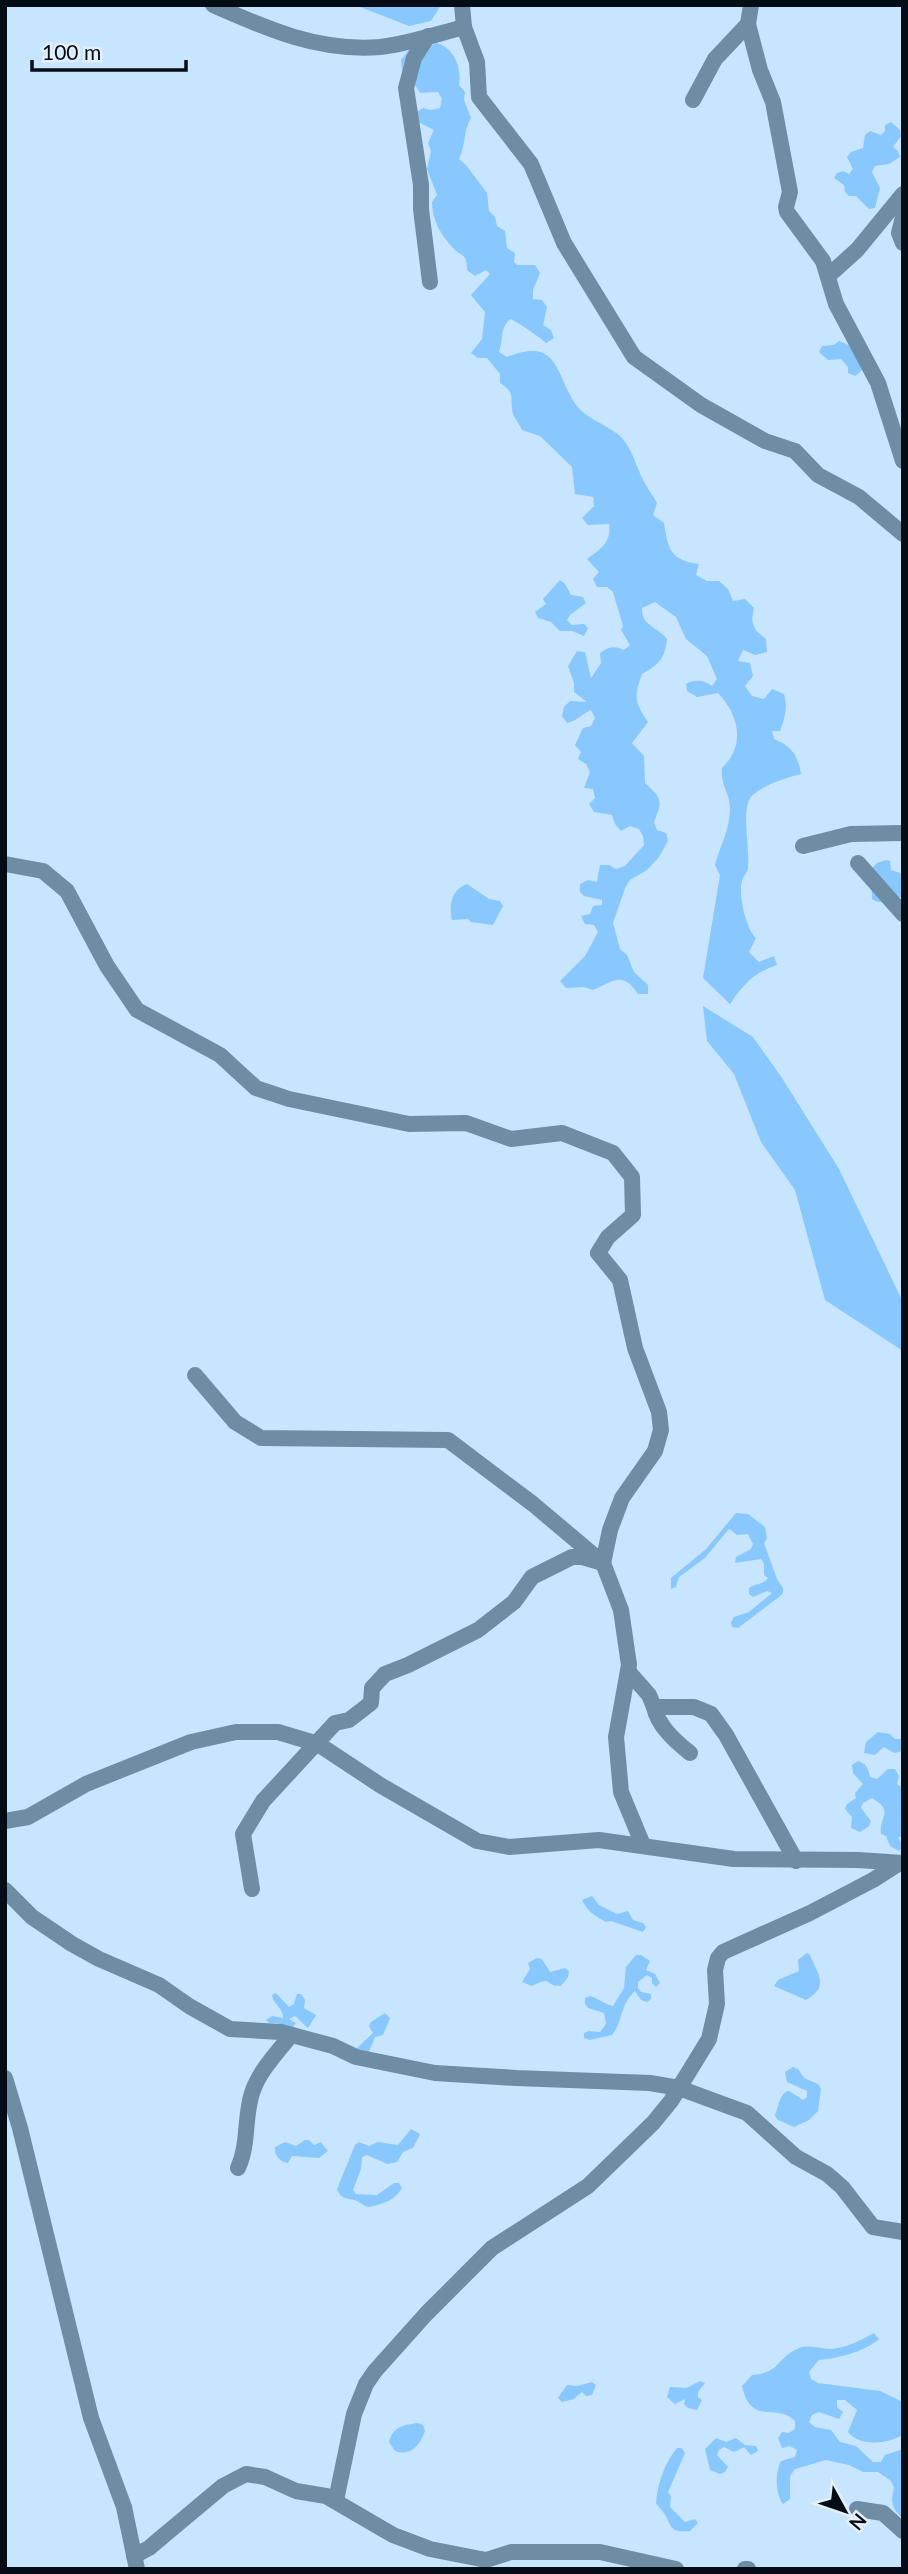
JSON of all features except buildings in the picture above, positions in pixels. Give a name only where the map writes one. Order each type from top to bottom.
[{"type":"street","points":[[213,5],[277,33],[329,46],[380,47],[464,27]]},
{"type":"street","points":[[462,5],[464,27],[477,62],[479,97],[531,164],[564,243],[634,357],[701,405],[765,441],[795,451],[818,475],[859,497],[903,534]]},
{"type":"street","points":[[751,5],[748,24],[760,71],[773,102],[790,192],[787,212],[816,249],[828,276],[830,292],[849,333],[878,383],[903,461]]},
{"type":"street","points":[[693,100],[715,59],[748,24]]},
{"type":"street","points":[[428,36],[414,58],[406,88],[421,185],[421,209],[430,282]]},
{"type":"street","points":[[828,276],[857,250],[903,194]]},
{"type":"street","points":[[903,217],[899,233],[903,243]]},
{"type":"street","points":[[803,846],[851,834],[903,833]]},
{"type":"street","points":[[858,863],[903,914]]},
{"type":"street","points":[[5,864],[43,871],[67,891],[107,966],[137,1010],[220,1055],[256,1088],[289,1100],[409,1124],[466,1123],[511,1139],[562,1133],[612,1153],[632,1177],[633,1215],[608,1237],[598,1253],[620,1280],[635,1349],[659,1412],[661,1430],[655,1451],[622,1499],[610,1530],[603,1563]]},
{"type":"street","points":[[195,1375],[235,1422],[261,1438],[448,1440],[533,1504],[603,1563],[621,1610],[628,1671],[616,1737],[621,1792],[643,1845]]},
{"type":"street","points":[[252,1889],[243,1834],[263,1801],[335,1723],[349,1720],[371,1703],[372,1688],[385,1674],[478,1630],[514,1602],[532,1577],[572,1557],[603,1563]]},
{"type":"street","points":[[628,1671],[649,1695],[656,1716],[675,1741],[690,1753]]},
{"type":"street","points":[[654,1707],[694,1707],[711,1714],[726,1735],[796,1861]]},
{"type":"street","points":[[5,1821],[28,1816],[86,1784],[191,1742],[236,1732],[278,1732],[318,1744],[380,1785],[477,1841],[509,1847],[599,1840],[734,1859],[858,1860],[900,1864]]},
{"type":"street","points":[[341,2498],[354,2414],[366,2384],[375,2371],[426,2314],[492,2248],[589,2186],[653,2123],[671,2101],[709,2039],[717,2004],[715,1970],[718,1958],[723,1952],[810,1913],[900,1864]]},
{"type":"street","points":[[5,1890],[32,1917],[72,1944],[159,1985],[227,2028],[291,2035],[333,2046],[356,2057],[435,2073],[650,2083],[679,2088],[747,2113],[796,2157],[827,2174],[842,2186],[873,2227],[903,2232]]},
{"type":"street","points":[[238,2168],[245,2149],[251,2093],[266,2066],[291,2035]]},
{"type":"street","points":[[5,2078],[20,2128],[91,2418],[124,2507],[136,2563]]},
{"type":"street","points":[[136,2563],[149,2548],[223,2486],[246,2474],[265,2477],[290,2489],[341,2498],[365,2519],[413,2544],[478,2560],[493,2559],[511,2552],[600,2552],[677,2569]]},
{"type":"street","points":[[857,2509],[883,2513],[903,2531]]},
{"type":"shaded area","points":[[355,5],[441,5],[431,21],[409,26]]},
{"type":"shaded area","points":[[436,43],[448,49],[458,65],[459,85],[465,92],[464,100],[471,118],[459,159],[487,193],[489,211],[495,217],[497,226],[505,231],[507,248],[515,253],[514,262],[517,265],[535,265],[540,273],[533,290],[533,299],[542,300],[547,307],[543,325],[551,330],[554,338],[546,343],[510,319],[503,331],[499,352],[507,357],[537,351],[546,355],[559,371],[580,410],[625,441],[657,503],[653,515],[664,523],[672,552],[682,560],[699,564],[696,575],[707,581],[719,581],[728,589],[733,601],[745,599],[754,608],[754,626],[766,639],[767,652],[755,655],[743,650],[738,661],[750,663],[753,676],[745,686],[752,696],[764,699],[772,689],[784,694],[786,708],[780,731],[772,731],[774,739],[793,752],[801,774],[767,786],[751,797],[746,830],[748,869],[741,887],[746,919],[756,938],[749,952],[759,962],[774,956],[777,965],[750,980],[730,1004],[703,978],[720,875],[715,865],[730,815],[722,768],[734,750],[737,730],[731,711],[718,693],[697,697],[687,691],[686,684],[689,682],[706,682],[712,686],[717,679],[707,656],[686,639],[676,617],[655,602],[642,608],[642,614],[647,623],[667,639],[666,646],[660,661],[642,674],[637,699],[648,722],[632,743],[644,756],[645,783],[655,793],[660,804],[654,822],[657,830],[666,833],[668,841],[647,870],[630,880],[613,923],[620,949],[627,955],[634,972],[648,985],[648,994],[638,994],[622,980],[612,981],[593,990],[584,987],[566,988],[560,981],[585,956],[598,932],[594,925],[585,924],[581,916],[590,914],[593,906],[602,905],[602,900],[584,896],[580,892],[580,884],[588,880],[597,882],[600,865],[609,865],[616,869],[625,866],[644,845],[639,829],[630,826],[621,831],[612,815],[594,812],[589,804],[595,798],[593,789],[584,788],[590,772],[586,764],[578,759],[581,752],[575,745],[583,728],[591,726],[595,718],[591,710],[567,723],[562,716],[564,707],[570,701],[587,702],[574,692],[568,666],[577,651],[585,652],[591,678],[601,663],[600,653],[611,647],[624,650],[630,645],[621,630],[623,626],[613,592],[607,587],[597,587],[593,579],[599,572],[587,559],[607,541],[609,524],[588,525],[582,518],[594,506],[593,497],[575,494],[572,467],[540,436],[522,430],[513,414],[511,393],[500,383],[500,374],[487,358],[478,358],[471,353],[482,339],[485,312],[471,295],[490,274],[486,270],[475,276],[467,270],[465,258],[453,248],[435,221],[432,202],[437,195],[427,169],[431,151],[428,143],[434,130],[418,122],[415,113],[423,108],[440,108],[442,99],[438,92],[420,93],[402,69],[401,60],[412,46],[428,47]]},
{"type":"shaded area","points":[[891,122],[900,130],[901,136],[893,147],[900,157],[889,164],[875,166],[872,172],[880,188],[875,208],[869,209],[856,196],[849,196],[844,185],[834,178],[837,173],[843,171],[849,174],[853,169],[847,157],[851,152],[863,148],[865,135],[870,131],[881,135],[885,131],[885,125]]},
{"type":"shaded area","points":[[839,341],[851,346],[864,367],[855,376],[848,373],[848,367],[841,359],[828,360],[819,352],[822,346],[834,345]]},
{"type":"shaded area","points":[[560,580],[571,595],[583,597],[586,603],[567,620],[572,625],[584,624],[588,628],[584,636],[572,631],[560,631],[551,622],[538,618],[535,612],[546,604],[543,599]]},
{"type":"shaded area","points":[[886,860],[890,861],[891,870],[900,873],[903,878],[903,896],[880,902],[872,899],[871,869]]},
{"type":"shaded area","points":[[467,884],[489,899],[500,901],[503,906],[493,925],[471,922],[468,919],[452,920],[454,894]]},
{"type":"shaded area","points":[[703,1006],[753,1037],[839,1169],[903,1302],[903,1351],[825,1300],[795,1190],[761,1142],[734,1074],[707,1041]]},
{"type":"shaded area","points":[[736,1513],[748,1514],[765,1527],[767,1538],[764,1543],[783,1588],[779,1597],[738,1628],[732,1627],[734,1617],[749,1612],[772,1593],[767,1591],[753,1597],[749,1594],[749,1588],[768,1578],[764,1575],[761,1559],[735,1563],[736,1557],[751,1549],[753,1544],[748,1534],[737,1535],[729,1529],[705,1558],[679,1577],[676,1587],[671,1589],[671,1578],[706,1549]]},
{"type":"shaded area","points":[[878,1732],[902,1739],[903,1751],[894,1753],[884,1747],[875,1755],[864,1753],[866,1742]]},
{"type":"shaded area","points":[[858,1761],[867,1767],[870,1777],[877,1779],[888,1769],[895,1769],[899,1776],[897,1784],[903,1788],[903,1836],[898,1837],[903,1847],[899,1851],[890,1846],[886,1836],[881,1834],[883,1807],[872,1798],[863,1803],[861,1808],[871,1821],[869,1826],[860,1832],[851,1828],[852,1817],[845,1809],[847,1804],[856,1798],[855,1793],[863,1784],[853,1773],[852,1765]]},
{"type":"shaded area","points":[[592,1896],[599,1905],[617,1914],[628,1911],[633,1920],[646,1927],[643,1932],[611,1921],[606,1922],[595,1915],[582,1900]]},
{"type":"shaded area","points":[[807,1953],[819,1974],[820,1985],[806,2000],[774,1986],[778,1980],[799,1971],[798,1960]]},
{"type":"shaded area","points":[[636,1955],[650,1961],[646,1970],[655,1974],[660,1983],[656,1987],[652,1978],[647,1975],[638,1982],[641,1992],[651,1994],[651,1999],[647,2002],[641,2000],[635,1991],[626,2002],[612,2035],[590,2040],[584,2038],[584,2033],[600,2032],[606,2024],[604,2013],[588,2008],[585,1998],[590,1996],[613,2006],[624,1988],[626,1967]]},
{"type":"shaded area","points":[[537,1958],[542,1959],[550,1972],[565,1968],[569,1971],[561,1986],[546,1981],[532,1986],[522,1982],[530,1969],[528,1963]]},
{"type":"shaded area","points":[[276,1993],[289,2007],[294,2004],[297,1994],[301,1994],[305,2000],[304,2008],[316,2015],[308,2028],[295,2016],[289,2019],[296,2023],[291,2029],[266,2020],[272,2016],[283,2018],[272,1995]]},
{"type":"shaded area","points":[[385,2013],[390,2018],[383,2035],[375,2037],[368,2054],[356,2049],[373,2033],[369,2026],[371,2022]]},
{"type":"shaded area","points":[[793,2067],[821,2089],[818,2111],[809,2120],[794,2127],[775,2116],[780,2100],[786,2092],[789,2091],[803,2100],[807,2097],[807,2091],[787,2082],[785,2072]]},
{"type":"shaded area","points":[[411,2129],[420,2134],[413,2148],[403,2152],[397,2162],[387,2164],[367,2155],[362,2157],[361,2169],[353,2190],[356,2194],[377,2195],[394,2183],[399,2183],[402,2188],[392,2199],[369,2207],[340,2195],[337,2189],[355,2145],[359,2142],[369,2146],[378,2142],[398,2145]]},
{"type":"shaded area","points":[[305,2140],[314,2145],[321,2142],[328,2151],[319,2158],[292,2156],[288,2163],[278,2158],[275,2147],[285,2142],[296,2146]]},
{"type":"shaded area","points":[[874,2333],[879,2339],[867,2347],[850,2354],[819,2360],[809,2372],[811,2379],[818,2383],[880,2391],[903,2402],[903,2435],[874,2442],[853,2437],[848,2432],[857,2410],[845,2400],[837,2400],[837,2407],[843,2412],[839,2419],[819,2412],[812,2415],[809,2422],[815,2427],[831,2430],[840,2442],[856,2446],[873,2462],[881,2462],[885,2455],[903,2449],[903,2519],[893,2505],[894,2488],[891,2481],[878,2472],[863,2472],[849,2465],[826,2460],[795,2469],[790,2476],[790,2499],[783,2504],[777,2489],[779,2466],[781,2461],[795,2457],[797,2450],[790,2446],[782,2448],[778,2438],[782,2432],[789,2433],[795,2429],[795,2421],[780,2413],[758,2410],[746,2398],[742,2386],[752,2375],[774,2368],[799,2348],[838,2348]]},
{"type":"shaded area","points":[[700,2381],[705,2383],[698,2392],[698,2397],[702,2400],[697,2410],[688,2408],[684,2404],[685,2399],[675,2404],[667,2397],[670,2387],[686,2388]]},
{"type":"shaded area","points":[[592,2382],[596,2385],[592,2395],[586,2396],[582,2392],[574,2399],[562,2402],[558,2398],[567,2385],[577,2386]]},
{"type":"shaded area","points":[[418,2423],[423,2425],[425,2431],[418,2445],[410,2451],[395,2451],[389,2442],[396,2429]]},
{"type":"shaded area","points":[[716,2438],[726,2442],[736,2438],[745,2445],[756,2446],[758,2451],[751,2455],[744,2447],[734,2452],[724,2447],[719,2450],[717,2455],[728,2467],[720,2474],[710,2470],[705,2449]]},
{"type":"shaded area","points":[[677,2448],[682,2448],[685,2453],[668,2492],[671,2496],[670,2507],[685,2522],[695,2519],[698,2523],[690,2531],[677,2531],[673,2528],[656,2503],[662,2474]]}]
